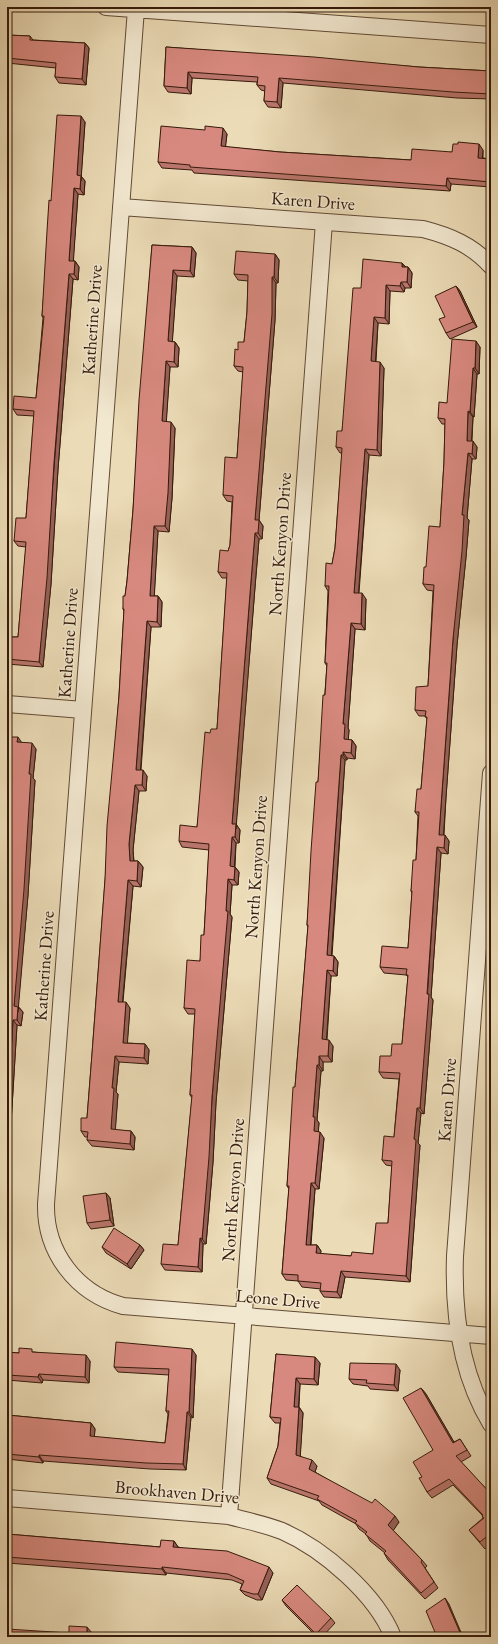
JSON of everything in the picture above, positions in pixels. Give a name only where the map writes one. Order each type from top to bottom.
[{"type":"street","points":[[106,7],[491,35]]},
{"type":"street","name":"Katherine Drive","points":[[72,1274],[57,1255],[52,1241],[46,1211],[136,9]]},
{"type":"street","name":"Karen Drive","points":[[121,207],[423,229],[447,236],[469,246],[491,266]]},
{"type":"street","name":"North Kenyon Drive","points":[[229,1516],[324,222]]},
{"type":"street","points":[[7,704],[83,710]]},
{"type":"street","name":"Karen Drive","points":[[491,773],[455,1256],[455,1303],[459,1334],[471,1383],[491,1424]]},
{"type":"street","name":"Leone Drive","points":[[72,1274],[82,1285],[94,1294],[123,1306],[491,1336]]},
{"type":"street","name":"Brookhaven Drive","points":[[7,1498],[229,1516],[251,1520],[280,1531],[307,1545],[332,1562],[365,1595],[393,1637]]},
{"type":"building","points":[[7,35],[30,36],[30,40],[85,43],[82,79],[55,77],[56,63],[7,58]]},
{"type":"building","points":[[166,47],[314,57],[419,67],[491,71],[491,94],[279,78],[277,102],[264,101],[265,86],[257,85],[258,77],[188,72],[187,88],[164,86]]},
{"type":"building","points":[[57,115],[81,116],[77,175],[81,176],[80,189],[74,188],[69,261],[75,261],[74,274],[69,274],[54,463],[47,578],[39,662],[7,659],[7,637],[18,637],[26,542],[14,541],[16,518],[26,518],[34,411],[13,409],[14,396],[36,398],[44,316],[42,316],[49,200],[51,201]]},
{"type":"building","points":[[161,126],[205,130],[205,126],[223,128],[221,146],[280,152],[411,160],[412,149],[452,152],[453,144],[458,144],[458,142],[479,144],[478,158],[491,159],[491,177],[490,182],[447,178],[446,186],[190,167],[190,165],[158,162]]},
{"type":"building","points":[[152,245],[192,247],[190,271],[173,270],[168,341],[175,342],[174,362],[166,361],[162,421],[171,422],[168,493],[165,526],[154,526],[150,596],[158,596],[157,622],[147,621],[136,770],[143,770],[142,785],[135,785],[129,844],[130,861],[138,861],[137,881],[128,880],[118,1002],[126,1002],[123,1043],[145,1044],[144,1058],[115,1056],[112,1088],[114,1088],[111,1129],[131,1131],[130,1144],[87,1140],[88,1132],[81,1131],[81,1118],[87,1118],[105,879],[107,826],[119,696],[124,609],[123,596],[125,596],[127,581],[133,510],[139,400]]},
{"type":"building","points":[[236,251],[275,254],[274,277],[272,277],[272,314],[255,520],[259,520],[258,533],[255,533],[232,824],[236,824],[235,837],[232,837],[230,866],[235,867],[234,880],[228,879],[226,911],[228,911],[212,1097],[209,1157],[198,1267],[161,1264],[163,1244],[178,1245],[192,1095],[190,1095],[195,1009],[184,1008],[187,960],[200,961],[201,935],[204,935],[209,844],[179,841],[180,825],[197,827],[205,732],[210,733],[211,729],[217,729],[227,573],[218,572],[220,550],[228,551],[230,545],[233,496],[223,495],[225,457],[237,458],[243,367],[234,366],[235,349],[238,350],[238,342],[244,342],[247,312],[248,275],[234,274]]},
{"type":"building","points":[[363,259],[402,263],[402,267],[408,267],[407,282],[401,282],[400,286],[386,285],[385,318],[374,317],[371,361],[380,362],[377,450],[365,449],[354,593],[362,593],[361,624],[351,623],[343,724],[345,724],[344,739],[352,740],[351,753],[343,752],[343,755],[341,755],[327,955],[334,956],[333,971],[327,970],[322,1039],[329,1040],[328,1056],[319,1056],[313,1117],[315,1117],[314,1131],[320,1132],[315,1183],[311,1183],[306,1245],[317,1245],[316,1253],[351,1256],[352,1252],[373,1254],[376,1223],[388,1223],[392,1161],[382,1160],[384,1136],[394,1137],[400,1073],[379,1072],[380,1056],[391,1056],[392,1044],[402,1044],[408,975],[406,975],[407,969],[380,967],[382,946],[408,948],[413,860],[416,860],[419,812],[415,812],[417,789],[421,789],[427,717],[425,717],[426,711],[415,710],[416,687],[428,686],[434,585],[423,584],[424,567],[426,567],[429,526],[440,527],[444,462],[445,419],[438,418],[439,402],[447,403],[452,339],[476,341],[475,368],[473,368],[470,412],[468,411],[467,441],[473,441],[472,454],[468,453],[462,515],[464,515],[462,551],[453,639],[439,835],[445,835],[444,848],[437,847],[427,994],[429,994],[420,1108],[417,1108],[414,1139],[416,1140],[406,1276],[341,1271],[337,1292],[320,1291],[321,1283],[298,1281],[298,1275],[282,1274],[289,1186],[287,1186],[293,1087],[295,1087],[308,925],[316,782],[318,782],[323,695],[325,695],[327,663],[325,663],[329,586],[325,586],[326,563],[332,564],[335,548],[342,448],[336,447],[337,431],[342,431],[353,288],[361,288]]},
{"type":"building","points":[[456,286],[473,322],[446,333],[439,319],[445,317],[435,296]]},
{"type":"building","points":[[7,737],[18,737],[17,742],[32,743],[29,774],[31,774],[24,889],[14,1006],[18,1007],[17,1020],[13,1020],[7,1119],[8,764]]},
{"type":"building","points":[[106,1193],[110,1220],[87,1223],[83,1196]]},
{"type":"building","points":[[114,1228],[140,1245],[127,1264],[102,1247]]},
{"type":"building","points":[[491,1265],[491,1287],[489,1288]]},
{"type":"building","points":[[116,1342],[192,1349],[189,1412],[187,1412],[183,1464],[7,1454],[7,1415],[91,1423],[90,1436],[165,1443],[169,1411],[166,1411],[169,1369],[114,1367]]},
{"type":"building","points":[[19,1348],[32,1349],[32,1352],[86,1355],[85,1377],[39,1374],[38,1377],[7,1375],[7,1352],[19,1353]]},
{"type":"building","points":[[276,1354],[315,1357],[314,1379],[296,1378],[294,1407],[299,1407],[296,1455],[312,1460],[309,1469],[372,1503],[375,1499],[395,1516],[388,1525],[422,1560],[421,1562],[434,1582],[421,1593],[384,1553],[386,1551],[365,1534],[367,1532],[355,1523],[357,1521],[317,1499],[319,1496],[267,1478],[278,1446],[281,1418],[270,1417]]},
{"type":"building","points":[[350,1363],[396,1364],[394,1385],[366,1383],[367,1380],[349,1379]]},
{"type":"building","points":[[421,1388],[453,1443],[460,1439],[467,1450],[456,1456],[491,1494],[491,1533],[480,1542],[469,1530],[484,1518],[482,1516],[483,1515],[449,1479],[427,1492],[419,1478],[422,1477],[413,1462],[433,1450],[403,1398]]},
{"type":"building","points":[[7,1534],[160,1547],[161,1540],[174,1541],[173,1547],[227,1551],[269,1567],[258,1594],[253,1594],[240,1590],[244,1581],[228,1574],[162,1567],[162,1569],[7,1557]]},
{"type":"building","points":[[297,1585],[331,1618],[316,1634],[282,1600]]},
{"type":"building","points":[[445,1598],[462,1637],[437,1637],[426,1611]]},
{"type":"building","points":[[69,1626],[87,1627],[87,1635],[113,1637],[7,1637],[7,1629],[69,1633]]},
{"type":"building","points":[[123,1633],[155,1634],[169,1637],[122,1637]]}]
